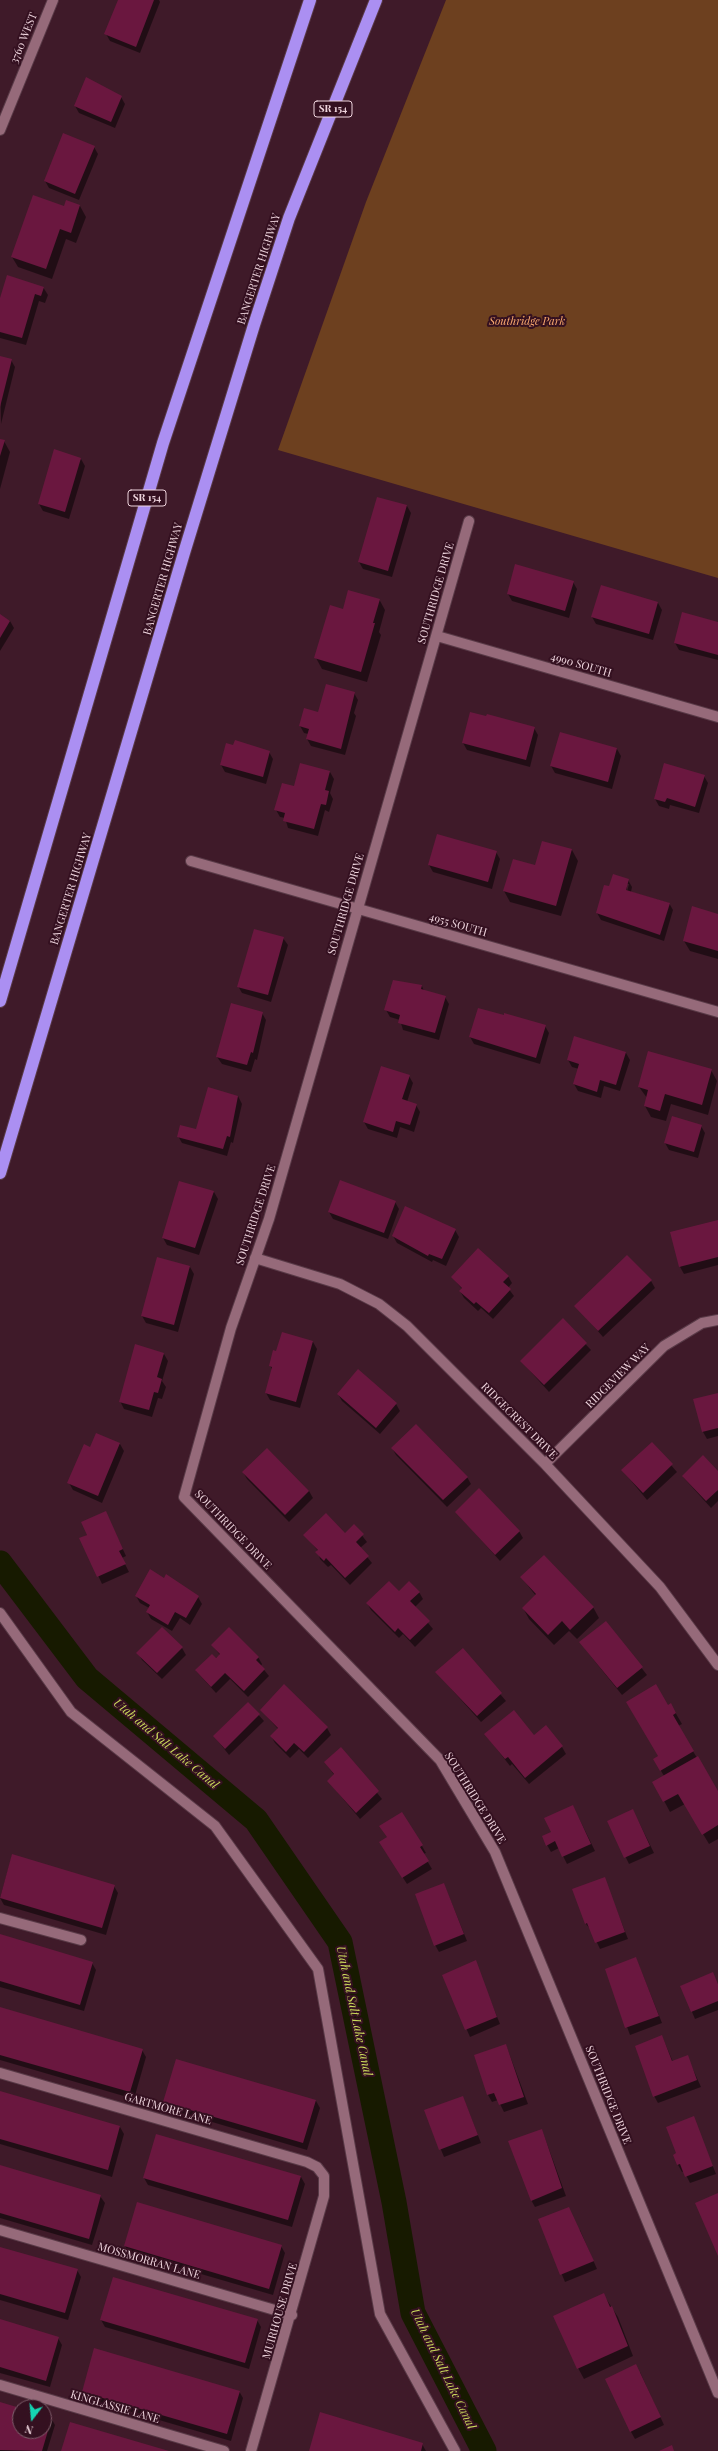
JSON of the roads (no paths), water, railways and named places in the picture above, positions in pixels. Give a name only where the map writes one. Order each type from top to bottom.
[{"type":"highway","name":"SR 154","points":[[0,1001],[163,443],[310,0]]},
{"type":"highway","name":"BANGERTER HIGHWAY","points":[[0,1173],[186,545],[259,311],[289,218],[376,0]]},
{"type":"street","name":"3760 WEST","points":[[0,130],[2,118],[53,0]]},
{"type":"street","name":"SOUTHRIDGE DRIVE","points":[[469,521],[269,1219],[231,1328],[184,1497],[440,1760],[491,1845],[718,2393]]},
{"type":"street","name":"4990 SOUTH","points":[[437,636],[718,717]]},
{"type":"street","name":"4955 SOUTH","points":[[191,861],[718,1012]]},
{"type":"street","name":"RIDGECREST DRIVE","points":[[255,1258],[340,1284],[379,1304],[407,1326],[545,1464],[660,1587],[718,1665]]},
{"type":"street","name":"RIDGEVIEW WAY","points":[[545,1464],[664,1346],[702,1323],[718,1320]]},
{"type":"street","points":[[0,1613],[71,1712],[215,1826],[318,1969],[380,2314],[455,2451]]},
{"type":"street","points":[[0,1918],[81,1940]]},
{"type":"street","name":"GARTMORE LANE","points":[[0,2073],[307,2162],[317,2167],[324,2176]]},
{"type":"street","name":"MUIRHOUSE DRIVE","points":[[251,2451],[292,2315],[324,2196],[324,2176]]},
{"type":"street","name":"MOSSMORRAN LANE","points":[[0,2230],[292,2315]]},
{"type":"street","name":"KINGLASSIE LANE","points":[[0,2385],[224,2451]]},
{"type":"waterway","name":"Utah and Salt Lake Canal","points":[[0,1563],[87,1678],[256,1820],[340,1942],[394,2202],[413,2313],[484,2451]]},
{"type":"park label","name":"Southridge Park","points":[[527,322]]}]
